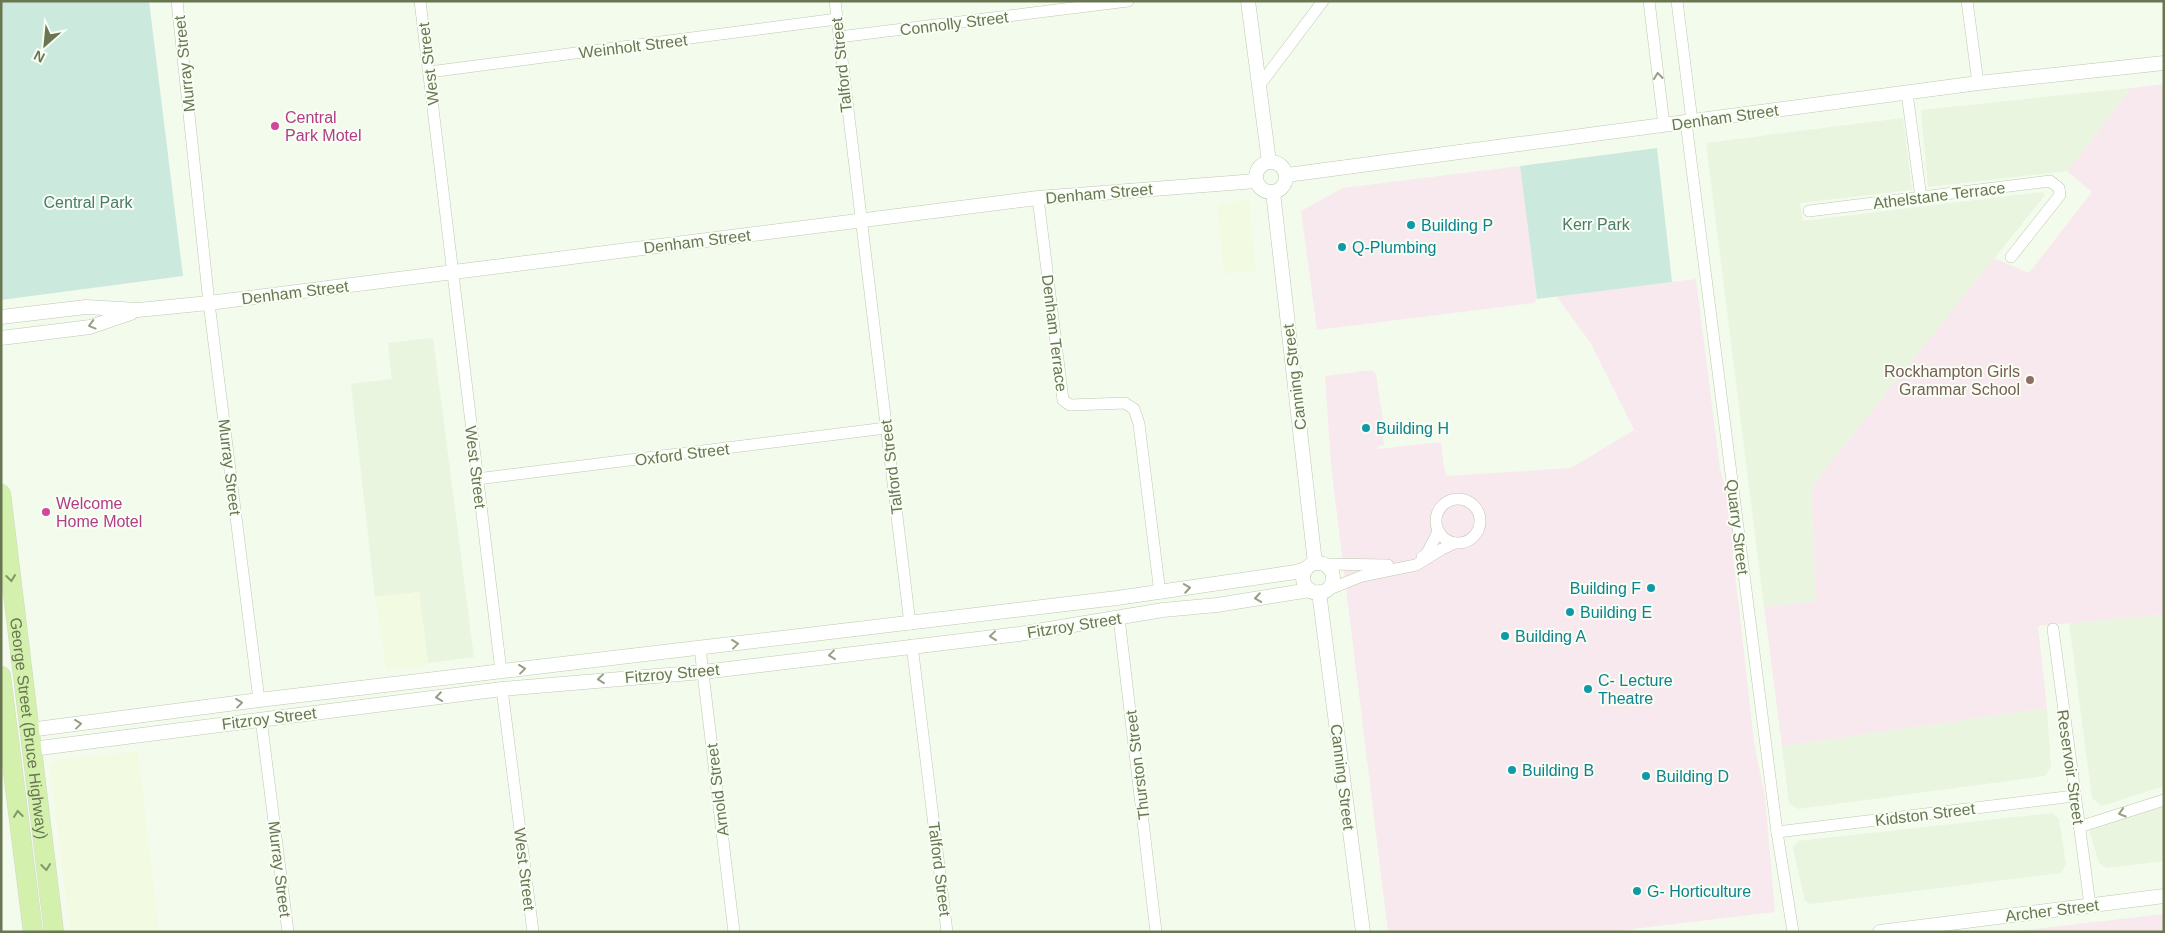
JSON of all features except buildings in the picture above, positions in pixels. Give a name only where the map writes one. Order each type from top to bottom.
[{"type":"highway","name":"George Street (Bruce Highway)","points":[[1,494],[54,932]]},
{"type":"highway","name":"George Street (Bruce Highway)","points":[[1,676],[33,932]]},
{"type":"street","name":"Murray Street","points":[[177,1],[209,303],[288,932]]},
{"type":"street","name":"West Street","points":[[420,1],[451,271],[533,932]]},
{"type":"street","name":"Talford Street","points":[[835,1],[860,222],[947,932]]},
{"type":"street","name":"Connolly Street","points":[[839,37],[1128,1]]},
{"type":"street","points":[[1248,1],[1269,162]]},
{"type":"street","points":[[1259,86],[1323,1]]},
{"type":"street","points":[[1650,1],[1664,125]]},
{"type":"street","name":"Quarry Street","points":[[1677,1],[1689,122],[1777,832],[1792,932]]},
{"type":"street","points":[[1967,1],[1978,83]]},
{"type":"street","name":"Weinholt Street","points":[[429,72],[837,19]]},
{"type":"street","name":"Denham Street","points":[[1286,175],[1907,94],[1978,83],[2164,63]]},
{"type":"street","points":[[1907,94],[1921,198]]},
{"type":"street","points":[[1269,162],[1279,164],[1286,175],[1283,187],[1273,192],[1263,190],[1256,181],[1257,170],[1269,162]]},
{"type":"street","name":"Denham Street","points":[[1,317],[86,306],[138,310],[209,303],[1038,198],[1256,181]]},
{"type":"street","name":"Athelstane Terrace","points":[[1809,210],[2050,181],[2059,188],[2060,195],[2011,257]]},
{"type":"street","name":"Canning Street","points":[[1273,192],[1315,565]]},
{"type":"street","name":"Denham Terrace","points":[[1038,198],[1063,400],[1070,405],[1124,403],[1134,409],[1139,424],[1163,610]]},
{"type":"street","name":"Denham Street","points":[[1,338],[90,327],[138,310]]},
{"type":"street","name":"Oxford Street","points":[[477,479],[886,428]]},
{"type":"street","points":[[1458,499],[1472,504],[1480,517],[1478,530],[1469,541],[1456,543],[1416,565],[1362,576],[1318,591],[1303,578],[1315,565],[1384,566],[1417,560],[1426,555],[1438,532],[1436,517],[1444,504],[1458,499]]},
{"type":"street","points":[[1438,532],[1449,541],[1456,543]]},
{"type":"street","points":[[1315,565],[1333,575],[1331,585],[1318,591]]},
{"type":"street","name":"Fitzroy Street","points":[[29,730],[259,700],[1160,593],[1296,572],[1315,565]]},
{"type":"street","points":[[1214,584],[1217,604]]},
{"type":"street","name":"Canning Street","points":[[1318,591],[1363,932]]},
{"type":"street","name":"Fitzroy Street","points":[[32,749],[502,689],[703,672],[912,645],[1019,634],[1163,610],[1318,591]]},
{"type":"street","name":"Thurston Street","points":[[1116,598],[1156,932]]},
{"type":"street","name":"Reservoir Street","points":[[2054,630],[2074,796],[2090,905]]},
{"type":"street","name":"Arnold Street","points":[[700,648],[734,932]]},
{"type":"street","points":[[138,716],[141,734]]},
{"type":"street","name":"Kidston Street","points":[[1777,832],[2074,796]]},
{"type":"street","points":[[2080,827],[2164,800]]},
{"type":"street","name":"Archer Street","points":[[1880,932],[2164,896]]},
{"type":"shaded area","name":"Rockhampton Girls Grammar School","points":[[2164,84],[2164,617],[2158,615],[2038,626],[2047,708],[1782,746],[1764,607],[1816,601],[1811,487],[1994,258],[2029,273],[2092,192],[2067,171],[2131,88]]},
{"type":"shaded area","points":[[2131,88],[2067,171],[1928,187],[1921,110]]},
{"type":"shaded area","points":[[1903,118],[1912,190],[1800,203],[1803,221],[2043,192],[2045,195],[1811,487],[1816,601],[1764,607],[1706,143]]},
{"type":"shaded area","points":[[1520,166],[1537,299],[1534,303],[1317,330],[1301,211],[1343,188]]},
{"type":"shaded area","points":[[1249,200],[1256,271],[1224,274],[1217,203]]},
{"type":"shaded area","points":[[1696,279],[1720,469],[1727,493],[1733,536],[1733,555],[1754,742],[1765,797],[1775,912],[1608,932],[1388,932],[1331,465],[1325,376],[1372,370],[1376,374],[1385,434],[1383,435],[1384,445],[1378,446],[1378,449],[1441,442],[1444,468],[1447,476],[1571,468],[1634,430],[1590,342],[1556,296]]},
{"type":"shaded area","points":[[433,338],[474,657],[428,663],[419,592],[375,597],[351,384],[392,379],[388,343]]},
{"type":"shaded area","points":[[419,592],[428,665],[386,671],[375,597]]},
{"type":"shaded area","points":[[2159,615],[2164,617],[2164,786],[2102,806],[2092,798],[2069,623]]},
{"type":"shaded area","points":[[2047,708],[2051,767],[2045,776],[1798,809],[1789,803],[1782,746]]},
{"type":"shaded area","points":[[138,751],[159,932],[70,932],[50,769],[56,761]]},
{"type":"shaded area","points":[[2164,806],[2164,861],[2107,868],[2099,863],[2089,830]]},
{"type":"shaded area","points":[[2052,813],[2059,819],[2066,864],[2061,873],[1810,904],[1805,901],[1793,848],[1798,841]]},
{"type":"shaded area","points":[[2164,914],[2164,932],[2009,932]]},
{"type":"green space","name":"Central Park","points":[[1,1],[149,1],[183,276],[1,300]]},
{"type":"green space","name":"Kerr Park","points":[[1657,148],[1672,282],[1537,299],[1520,166]]},
{"type":"place","name":"Central Park Motel","points":[[275,126]]},
{"type":"place","name":"Building P","points":[[1411,225]]},
{"type":"place","name":"Q-Plumbing","points":[[1342,247]]},
{"type":"place","name":"Rockhampton Girls Grammar School","points":[[2030,380]]},
{"type":"place","name":"Building H","points":[[1366,428]]},
{"type":"place","name":"Welcome Home Motel","points":[[46,512]]},
{"type":"place","name":"Building F","points":[[1651,588]]},
{"type":"place","name":"Building E","points":[[1570,612]]},
{"type":"place","name":"Building A","points":[[1505,636]]},
{"type":"place","name":"C- Lecture Theatre","points":[[1588,689]]},
{"type":"place","name":"Building B","points":[[1512,770]]},
{"type":"place","name":"Building D","points":[[1646,776]]},
{"type":"place","name":"G- Horticulture","points":[[1637,891]]}]
